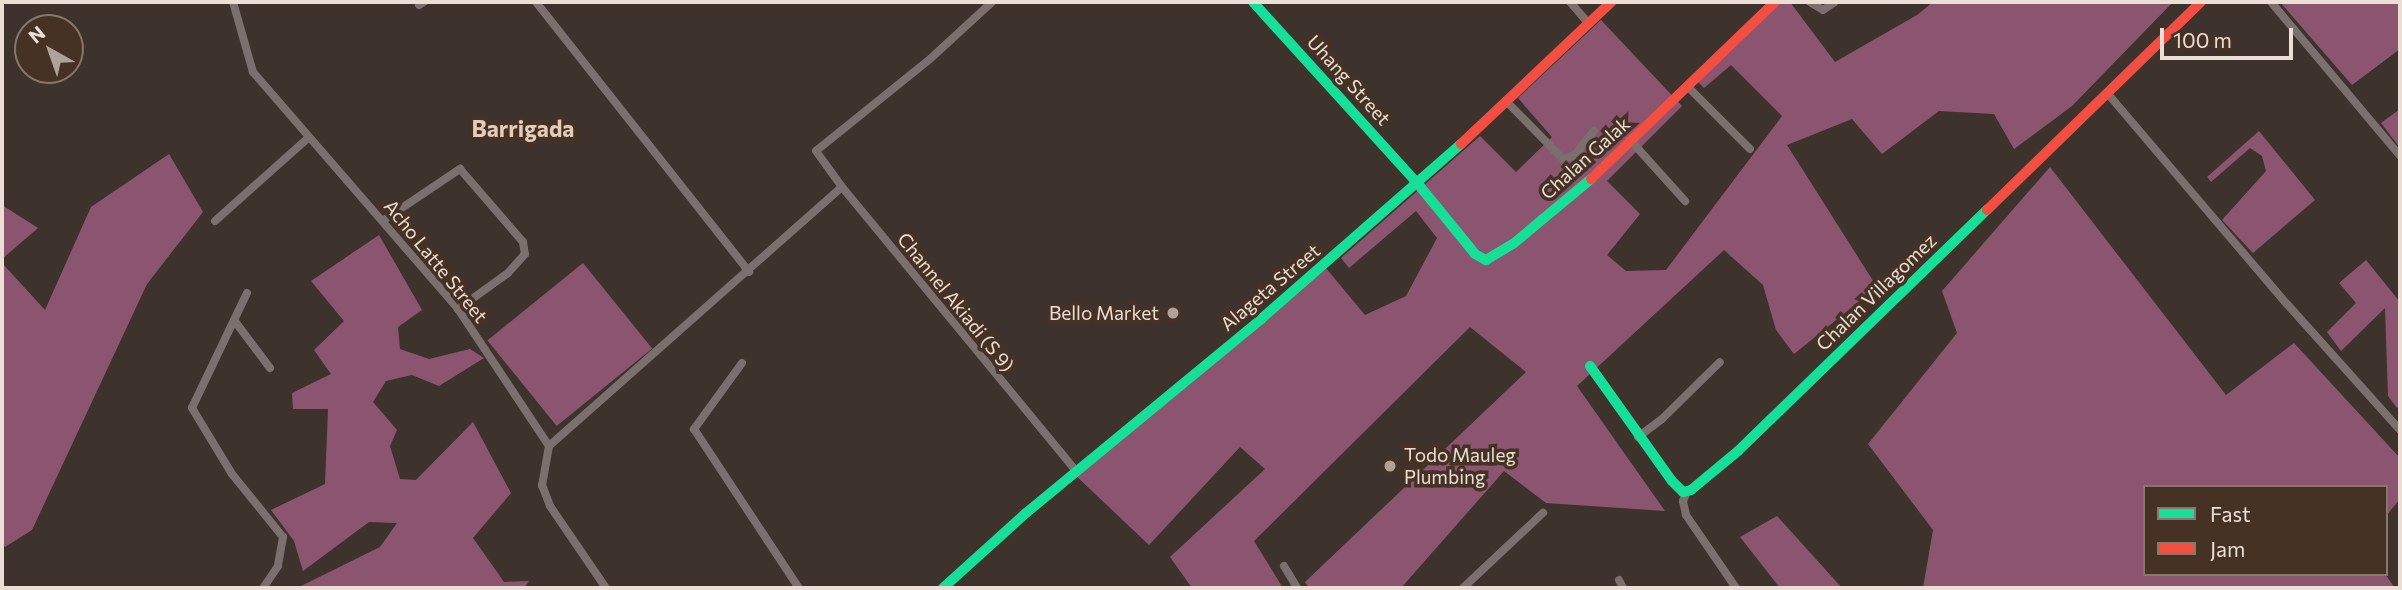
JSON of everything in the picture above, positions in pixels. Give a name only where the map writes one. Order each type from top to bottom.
[{"type":"street","name":"Acho Latte Street","points":[[233,2],[253,72],[308,138],[384,220],[458,309],[549,446]]},
{"type":"street","points":[[536,2],[749,272]]},
{"type":"street","name":"Channel Akiadi (S 9)","points":[[992,2],[930,59],[816,151],[842,187],[1076,471]]},
{"type":"street","name":"Uhang Street","points":[[1253,2],[1418,184]]},
{"type":"street","points":[[1570,2],[1588,23]]},
{"type":"street","name":"Alageta Street","points":[[943,588],[1076,471],[1261,319],[1418,184],[1611,2]]},
{"type":"street","name":"Chalan Galak","points":[[1418,184],[1475,254],[1490,259],[1553,211],[1631,141],[1774,2]]},
{"type":"street","points":[[1810,2],[1823,10],[1835,2]]},
{"type":"street","name":"Chalan Villagomez","points":[[1687,492],[1738,451],[2201,2]]},
{"type":"street","points":[[2271,2],[2400,156]]},
{"type":"street","points":[[1687,86],[1751,149]]},
{"type":"street","points":[[2108,94],[2287,304],[2400,429]]},
{"type":"street","points":[[1506,101],[1563,159],[1575,155],[1594,131]]},
{"type":"street","points":[[215,221],[308,138]]},
{"type":"street","points":[[1631,141],[1685,201]]},
{"type":"street","points":[[384,220],[460,169],[523,242],[525,254],[508,273],[458,309]]},
{"type":"street","points":[[606,588],[550,506],[542,485],[549,446],[842,187]]},
{"type":"street","points":[[247,293],[191,408],[232,474],[282,537],[278,566],[262,588]]},
{"type":"street","points":[[234,320],[270,368]]},
{"type":"street","points":[[1639,437],[1662,419],[1720,362]]},
{"type":"street","points":[[742,363],[694,429],[799,588]]},
{"type":"street","points":[[1590,366],[1672,481],[1687,492],[1683,501],[1686,514],[1736,588]]},
{"type":"street","points":[[1463,588],[1543,513]]},
{"type":"street","points":[[1284,566],[1297,588]]},
{"type":"shaded area","points":[[1781,2],[1790,2],[1835,62],[1917,15],[1933,2],[2173,2],[2072,106],[2014,149],[1994,114],[1939,111],[1882,154],[1852,119],[1787,145],[1877,287],[1794,354],[1776,330],[1763,285],[1724,250],[1577,386],[1665,511],[1546,503],[1504,471],[1401,588],[1309,588],[1305,582],[1526,372],[1470,327],[1254,541],[1283,588],[1192,588],[1170,557],[1265,469],[1240,447],[1149,545],[1073,473],[1325,267],[1365,315],[1406,296],[1437,238],[1416,211],[1349,268],[1341,258],[1480,136],[1516,172],[1552,137],[1518,98],[1601,20],[1682,106],[1607,181],[1640,214],[1607,255],[1626,271],[1666,270],[1782,116],[1731,65],[1704,88],[1696,80]]},
{"type":"shaded area","points":[[2280,2],[2400,2],[2400,49],[2352,85]]},
{"type":"shaded area","points":[[2400,109],[2400,148],[2381,123]]},
{"type":"shaded area","points":[[2259,131],[2315,200],[2253,253],[2222,220],[2266,171],[2262,156],[2250,148],[2211,182],[2207,177]]},
{"type":"shaded area","points":[[169,154],[203,212],[147,284],[32,530],[5,547],[2,542],[2,263],[45,310],[91,207]]},
{"type":"shaded area","points":[[2050,167],[2226,395],[2294,343],[2400,458],[2400,499],[2388,514],[2388,485],[2143,485],[2143,576],[2386,576],[2395,588],[1923,588],[1933,530],[1868,444],[1957,333],[1942,291]]},
{"type":"shaded area","points":[[2,205],[38,228],[2,259]]},
{"type":"shaded area","points":[[379,235],[422,310],[398,327],[400,349],[429,359],[470,349],[484,358],[439,386],[412,375],[386,381],[373,402],[397,430],[390,446],[400,479],[416,480],[473,422],[511,493],[473,538],[504,582],[529,581],[524,588],[297,588],[380,547],[397,523],[369,522],[303,571],[294,541],[271,510],[325,484],[328,409],[293,409],[292,393],[331,374],[314,350],[344,321],[311,281]]},
{"type":"shaded area","points":[[2366,260],[2400,302],[2400,405],[2397,408],[2388,396],[2385,308],[2341,351],[2327,332],[2356,303],[2339,283]]},
{"type":"shaded area","points":[[583,263],[652,348],[557,426],[487,340]]},
{"type":"shaded area","points":[[1777,516],[1842,588],[1780,588],[1740,537]]},
{"type":"traffic: fast","points":[[1253,2],[1418,184],[1475,254],[1486,260],[1513,244],[1591,179]]},
{"type":"traffic: fast","points":[[943,588],[1026,513],[1261,319],[1461,144]]},
{"type":"traffic: fast","points":[[1590,366],[1672,481],[1683,492],[1691,490],[1738,451],[1987,210]]},
{"type":"traffic: jam","points":[[1461,144],[1611,2]]},
{"type":"traffic: jam","points":[[1591,179],[1775,2]]},
{"type":"traffic: jam","points":[[1987,210],[2201,2]]},
{"type":"place","name":"Bello Market","points":[[1173,313]]},
{"type":"place","name":"Todo Mauleg Plumbing","points":[[1390,466]]},
{"type":"district","name":"Barrigada","points":[[523,128]]}]
